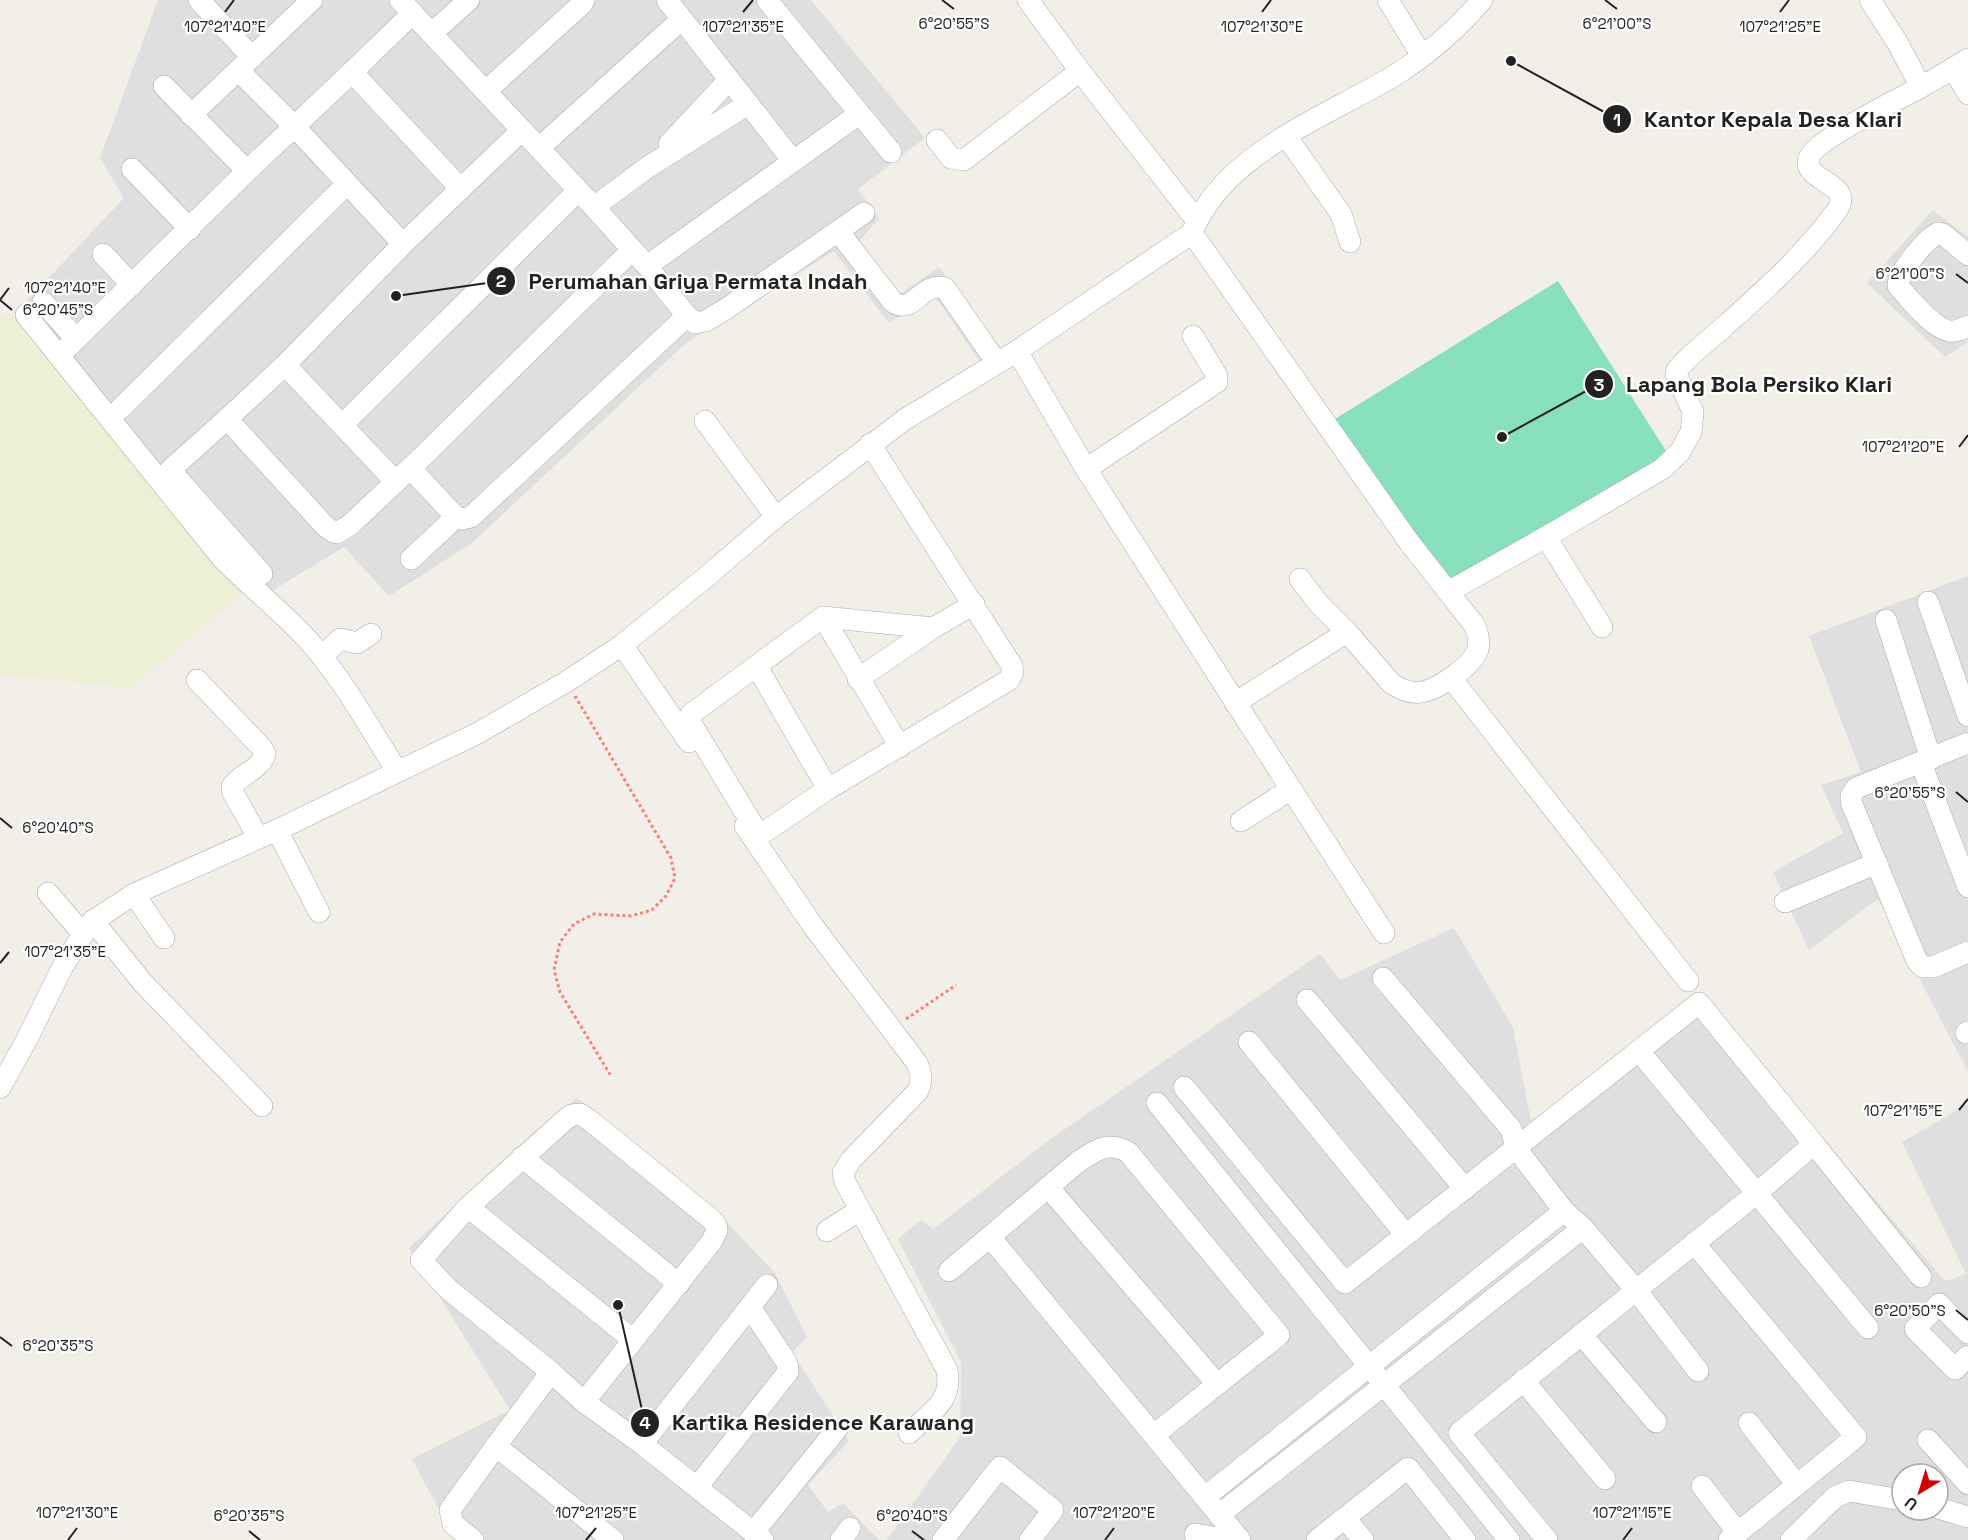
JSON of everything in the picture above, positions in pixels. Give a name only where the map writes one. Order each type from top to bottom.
[{"type":"street","points":[[199,0],[245,64],[295,127],[404,244]]},
{"type":"street","points":[[432,33],[469,0]]},
{"type":"street","points":[[486,91],[584,0]]},
{"type":"street","points":[[667,0],[793,161]]},
{"type":"street","points":[[767,0],[891,152]]},
{"type":"street","points":[[1028,0],[1194,227],[1409,542],[1475,626],[1479,635],[1475,656],[1451,678],[1430,690],[1421,692],[1400,689],[1391,683],[1347,632],[1332,619],[1300,579]]},
{"type":"street","points":[[1388,0],[1422,56]]},
{"type":"street","points":[[0,1088],[63,966],[88,927],[134,894],[478,733],[566,682],[622,645],[776,517],[870,444],[904,420],[1017,351],[1194,227],[1221,188],[1247,161],[1286,136],[1399,72],[1448,36],[1482,0]]},
{"type":"street","points":[[1870,0],[1897,42],[1921,87]]},
{"type":"street","points":[[191,115],[245,64],[302,3]]},
{"type":"street","points":[[397,771],[322,657],[296,627],[222,558],[34,309],[71,344],[247,171],[352,72],[406,7],[594,207],[695,323],[706,321],[864,213]]},
{"type":"street","points":[[539,148],[682,19]]},
{"type":"street","points":[[1448,592],[1662,469],[1680,452],[1691,432],[1693,412],[1676,374],[1677,370],[1796,258],[1838,208],[1840,196],[1838,190],[1809,168],[1808,160],[1811,154],[1842,129],[1961,64],[1968,94]]},
{"type":"street","points":[[937,140],[951,158],[964,160],[1080,71]]},
{"type":"street","points":[[352,72],[461,189]]},
{"type":"street","points":[[648,167],[729,80]]},
{"type":"street","points":[[164,86],[247,171]]},
{"type":"street","points":[[594,207],[648,167],[748,104]]},
{"type":"street","points":[[647,266],[860,114]]},
{"type":"street","points":[[262,574],[170,470],[285,364],[522,130]]},
{"type":"street","points":[[1286,136],[1341,214],[1350,242]]},
{"type":"street","points":[[132,169],[190,229]]},
{"type":"street","points":[[120,409],[348,184]]},
{"type":"street","points":[[342,425],[578,191]]},
{"type":"street","points":[[838,231],[893,302],[899,306],[908,306],[929,288],[938,286],[945,288],[997,363]]},
{"type":"street","points":[[1968,255],[1943,234],[1938,233],[1932,236],[1914,258],[1899,278],[1898,286],[1937,327],[1957,331],[1968,326]]},
{"type":"street","points":[[227,419],[332,531],[337,533],[350,525],[403,475],[632,249]]},
{"type":"street","points":[[103,254],[132,285]]},
{"type":"street","points":[[285,364],[342,425],[456,517],[462,519],[471,517],[687,316]]},
{"type":"street","points":[[1086,469],[1217,382],[1217,376],[1193,336]]},
{"type":"street","points":[[1017,351],[1086,469],[1384,933]]},
{"type":"street","points":[[705,421],[776,517]]},
{"type":"street","points":[[754,834],[766,831],[828,789],[900,747],[1011,676],[1012,666],[870,444]]},
{"type":"street","points":[[411,559],[456,517]]},
{"type":"street","points":[[1546,537],[1602,627]]},
{"type":"street","points":[[1928,602],[1968,716]]},
{"type":"street","points":[[858,679],[933,628],[974,604]]},
{"type":"street","points":[[754,834],[700,741],[689,720],[691,714],[823,617],[933,628]]},
{"type":"street","points":[[823,617],[900,747]]},
{"type":"street","points":[[1886,620],[1926,761],[1968,887]]},
{"type":"street","points":[[1235,703],[1347,632]]},
{"type":"street","points":[[322,657],[340,639],[357,643],[371,634]]},
{"type":"street","points":[[622,645],[754,834],[813,926],[917,1063],[922,1076],[918,1091],[845,1167],[843,1173],[845,1182],[922,1320],[947,1370],[948,1392],[942,1402],[909,1433]]},
{"type":"street","points":[[756,667],[828,789]]},
{"type":"street","points":[[1451,678],[1688,981]]},
{"type":"street","points":[[197,680],[262,748],[265,754],[263,761],[235,782],[232,787],[233,793],[267,833],[319,912]]},
{"type":"street","points":[[1968,743],[1856,788],[1851,796],[1851,802],[1917,961],[1923,967],[1933,968],[1968,952]]},
{"type":"street","points":[[1241,820],[1291,789]]},
{"type":"street","points":[[1785,902],[1877,863]]},
{"type":"street","points":[[48,893],[88,927],[262,1106]]},
{"type":"street","points":[[134,894],[164,938]]},
{"type":"street","points":[[1383,978],[1511,1129],[1516,1148],[1564,1211],[1583,1228],[1636,1290],[1698,1371]]},
{"type":"street","points":[[1307,1000],[1464,1189]]},
{"type":"street","points":[[1184,1087],[1345,1283],[1699,1003],[1921,1277]]},
{"type":"street","points":[[1249,1042],[1407,1235]]},
{"type":"street","points":[[1639,1051],[1868,1328]]},
{"type":"street","points":[[1157,1103],[1509,1540]]},
{"type":"street","points":[[584,1402],[679,1284],[716,1235],[717,1230],[716,1225],[580,1114],[572,1115],[522,1157],[468,1207],[421,1260],[448,1289],[551,1372],[584,1402],[642,1444],[758,1536],[837,1429]]},
{"type":"street","points":[[1547,1540],[1459,1433],[1814,1144]]},
{"type":"street","points":[[949,1271],[1078,1162],[1099,1148],[1117,1146],[1128,1152],[1279,1335],[1154,1435]]},
{"type":"street","points":[[522,1157],[679,1284]]},
{"type":"street","points":[[1048,1187],[1217,1384]]},
{"type":"street","points":[[468,1207],[633,1340]]},
{"type":"street","points":[[827,1230],[860,1210]]},
{"type":"street","points":[[1204,1497],[1564,1211]]},
{"type":"street","points":[[1219,1515],[1583,1228]]},
{"type":"street","points":[[990,1237],[1240,1540]]},
{"type":"street","points":[[1694,1243],[1856,1437],[1733,1536],[1702,1486]]},
{"type":"street","points":[[642,1444],[767,1285]]},
{"type":"street","points":[[1968,1333],[1939,1304],[1915,1329],[1955,1369],[1968,1356]]},
{"type":"street","points":[[697,1487],[788,1372],[787,1363],[750,1307]]},
{"type":"street","points":[[1581,1334],[1656,1422]]},
{"type":"street","points":[[473,1540],[453,1524],[450,1510],[551,1372]]},
{"type":"street","points":[[1523,1380],[1605,1479]]},
{"type":"street","points":[[1749,1423],[1797,1485]]},
{"type":"street","points":[[1928,1440],[1939,1462]]},
{"type":"street","points":[[496,1446],[614,1540]]},
{"type":"street","points":[[943,1540],[999,1467],[1053,1510],[1030,1540]]},
{"type":"street","points":[[1317,1540],[1408,1468],[1465,1540]]},
{"type":"street","points":[[1950,1473],[1968,1484]]},
{"type":"street","points":[[1791,1540],[1835,1497],[1849,1491],[1890,1498]]},
{"type":"street","points":[[1950,1512],[1968,1517]]},
{"type":"street","points":[[1345,1518],[1363,1540]]},
{"type":"street","points":[[1195,1534],[1228,1540]]},
{"type":"path","points":[[566,682],[672,858],[675,878],[666,896],[652,910],[631,916],[594,914],[574,924],[560,942],[554,970],[560,992],[611,1076]]},
{"type":"path","points":[[892,1029],[956,985]]},
{"type":"shaded area","points":[[158,0],[811,0],[925,138],[858,189],[879,218],[858,243],[900,294],[939,267],[1003,351],[982,365],[936,298],[888,322],[834,251],[686,343],[472,543],[389,596],[344,547],[270,592],[81,374],[24,304],[124,198],[100,158]]},
{"type":"shaded area","points":[[1933,210],[1968,237],[1968,342],[1945,357],[1867,283]]},
{"type":"shaded area","points":[[1968,576],[1968,1072],[1878,899],[1809,950],[1773,872],[1843,833],[1821,785],[1861,772],[1809,636]]},
{"type":"shaded area","points":[[1454,928],[1513,1027],[1531,1121],[1698,994],[1945,1281],[1966,1274],[1902,1142],[1968,1104],[1968,1540],[887,1540],[960,1437],[961,1362],[898,1239],[921,1220],[933,1229],[1052,1138],[1320,954],[1340,980]]},
{"type":"shaded area","points":[[577,1098],[721,1216],[775,1273],[807,1337],[792,1352],[849,1441],[808,1485],[828,1512],[843,1503],[879,1540],[455,1540],[412,1459],[510,1410],[409,1248],[534,1132]]},
{"type":"green space","points":[[1558,281],[1668,454],[1449,586],[1335,419]]},
{"type":"green space","points":[[9,312],[242,593],[131,688],[0,674],[0,318]]},
{"type":"place","name":"Kantor Kepala Desa Klari","points":[[1511,61]]},
{"type":"place","name":"Perumahan Griya Permata Indah","points":[[396,296]]},
{"type":"place","name":"Lapang Bola Persiko Klari","points":[[1502,437]]},
{"type":"place","name":"Kartika Residence Karawang","points":[[618,1305]]}]
